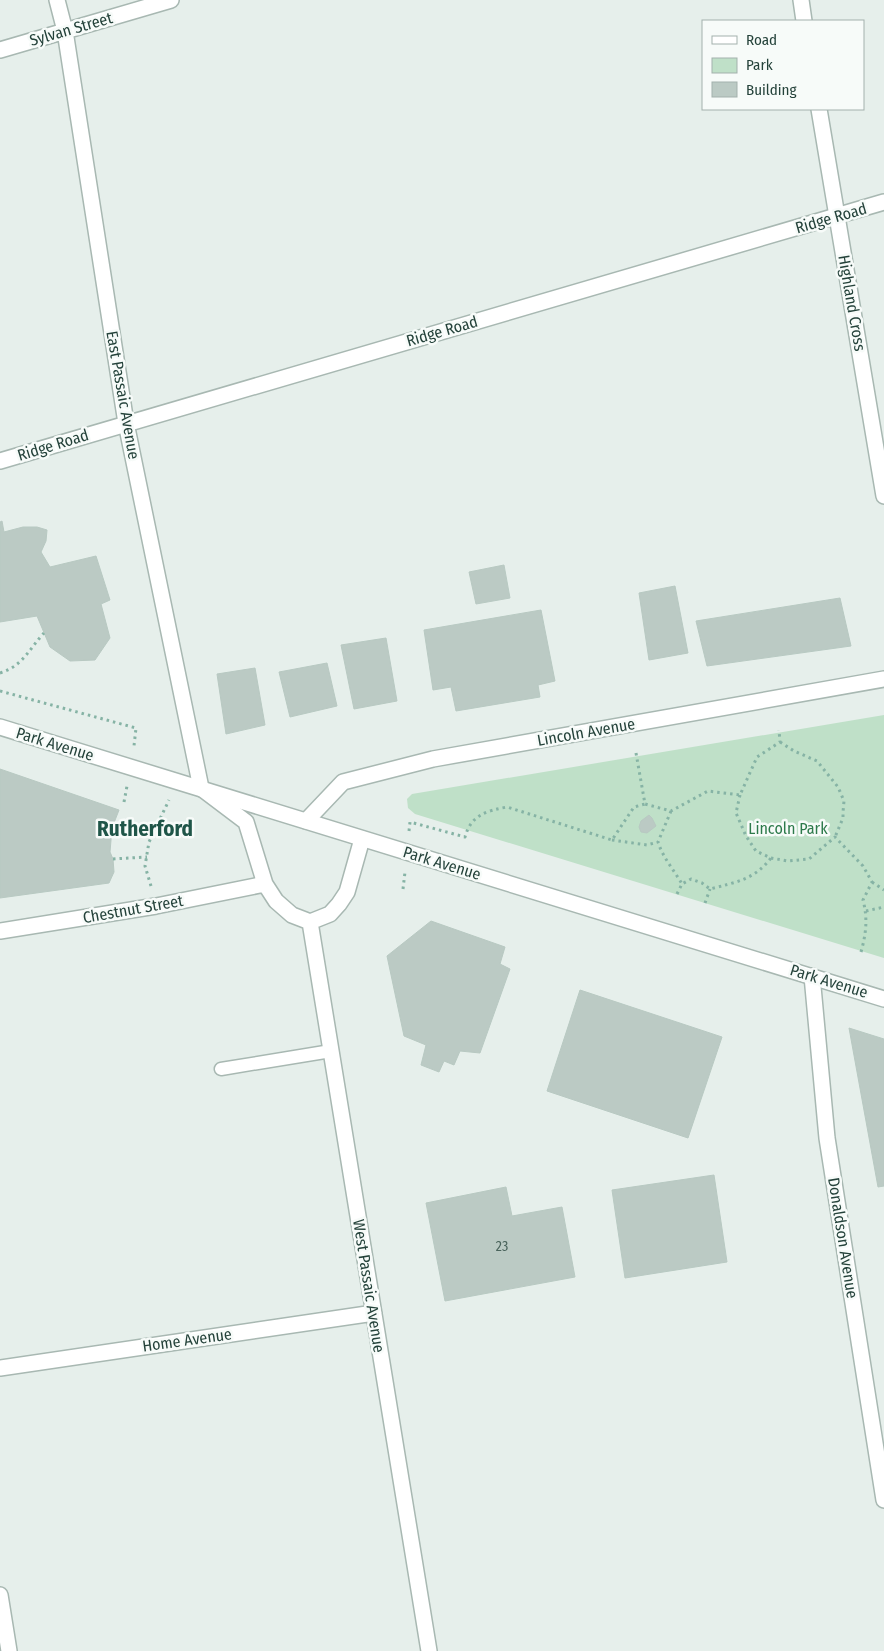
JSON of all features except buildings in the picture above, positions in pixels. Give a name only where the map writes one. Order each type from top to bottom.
[{"type":"street","name":"East Passaic Avenue","points":[[57,0],[65,31],[126,423],[201,788]]},
{"type":"street","name":"Sylvan Street","points":[[0,50],[170,0]]},
{"type":"street","points":[[801,0],[804,20]]},
{"type":"street","name":"Highland Cross","points":[[819,110],[884,496]]},
{"type":"street","name":"Ridge Road","points":[[0,461],[884,202]]},
{"type":"street","name":"Lincoln Avenue","points":[[306,821],[343,782],[433,759],[884,679]]},
{"type":"street","name":"Park Avenue","points":[[0,727],[884,998]]},
{"type":"street","points":[[201,788],[246,822],[265,884],[276,901],[292,915],[310,922],[330,914],[347,892],[362,839]]},
{"type":"street","name":"Chestnut Street","points":[[0,930],[156,906],[265,884]]},
{"type":"street","name":"West Passaic Avenue","points":[[310,922],[428,1651]]},
{"type":"street","name":"Donaldson Avenue","points":[[812,976],[826,1138],[884,1500]]},
{"type":"street","name":"Home Avenue","points":[[0,1368],[374,1312]]},
{"type":"street","points":[[0,1595],[9,1651]]},
{"type":"lane","points":[[221,1069],[331,1051]]},
{"type":"path","points":[[0,673],[11,670],[22,661],[44,633]]},
{"type":"path","points":[[0,690],[136,728],[124,802]]},
{"type":"path","points":[[779,730],[780,742]]},
{"type":"path","points":[[780,742],[794,751],[817,761],[838,787],[844,801],[843,818],[835,837],[809,858],[788,862],[771,858],[756,851],[746,836],[736,813],[740,795],[757,757],[780,742]]},
{"type":"path","points":[[636,753],[646,804]]},
{"type":"path","points":[[156,906],[145,866],[146,857],[150,842],[177,781]]},
{"type":"path","points":[[682,884],[672,866],[663,856],[658,842],[672,811],[708,791],[740,795]]},
{"type":"path","points":[[612,840],[634,807],[646,804],[672,811]]},
{"type":"path","points":[[403,889],[410,822],[465,837],[468,825],[479,816],[492,810],[507,807],[612,840],[647,845],[658,842]]},
{"type":"path","points":[[835,837],[863,866],[872,882],[884,890]]},
{"type":"path","points":[[113,859],[146,857]]},
{"type":"path","points":[[678,894],[682,884],[691,879],[702,883],[710,889],[741,882],[762,870],[771,858]]},
{"type":"path","points":[[861,952],[866,932],[866,911],[863,900],[872,882]]},
{"type":"path","points":[[705,903],[710,889]]},
{"type":"path","points":[[866,911],[884,907]]},
{"type":"green space","name":"Lincoln Park","points":[[884,715],[884,958],[415,814],[408,808],[407,799],[412,794]]},
{"type":"district","name":"Rutherford","points":[[145,829]]}]
